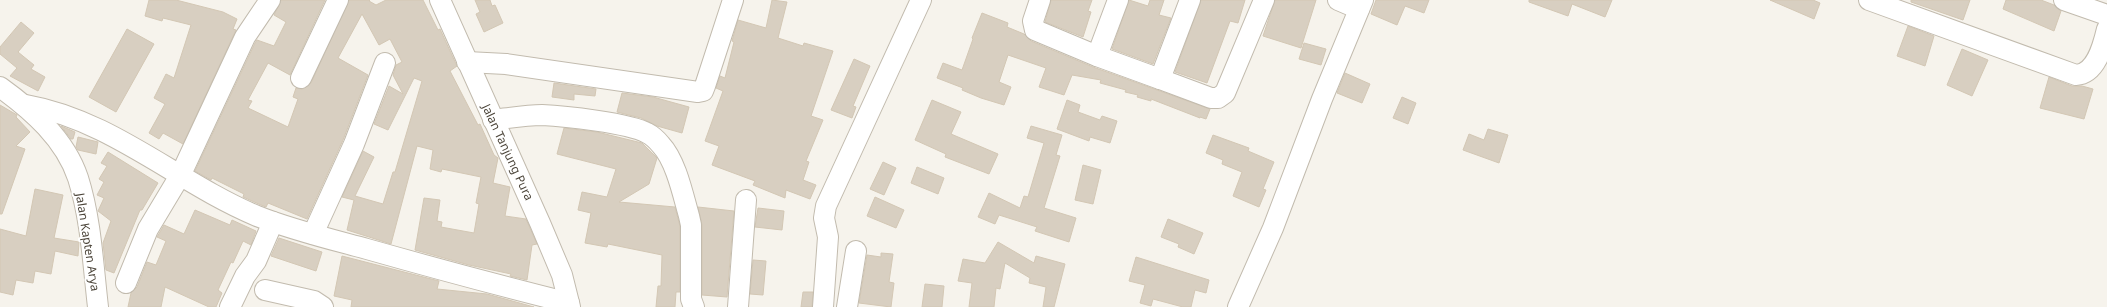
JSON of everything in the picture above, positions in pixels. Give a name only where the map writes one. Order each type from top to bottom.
[{"type":"street","points":[[126,283],[148,229],[181,174],[245,38],[270,0]]},
{"type":"street","points":[[301,78],[338,0]]},
{"type":"street","name":"Jalan Tanjung Pura","points":[[440,0],[548,242],[562,275],[570,305]]},
{"type":"street","points":[[468,62],[506,64],[698,92],[703,90],[705,86],[733,0]]},
{"type":"street","points":[[823,307],[828,237],[824,218],[826,206],[921,0]]},
{"type":"street","points":[[1040,0],[1033,21],[1033,28],[1038,32],[1097,56],[1211,98],[1223,96],[1264,0]]},
{"type":"street","points":[[1097,56],[1118,0]]},
{"type":"street","points":[[1160,79],[1190,0]]},
{"type":"street","points":[[1238,307],[1273,228],[1322,99],[1361,4],[1338,0]]},
{"type":"street","points":[[1869,0],[2076,76],[2086,74],[2093,68],[2107,29]]},
{"type":"street","points":[[2064,0],[2107,16]]},
{"type":"street","points":[[312,234],[354,144],[385,63]]},
{"type":"street","name":"Jalan Kapten Arya","points":[[0,87],[26,106],[56,139],[77,177],[86,208],[98,307]]},
{"type":"street","points":[[26,106],[62,114],[124,142],[222,198],[273,222],[570,305]]},
{"type":"street","points":[[493,120],[541,115],[632,128],[646,132],[654,137],[670,158],[689,216],[691,225],[692,299],[694,307]]},
{"type":"street","points":[[738,307],[746,200]]},
{"type":"street","points":[[230,307],[245,276],[256,261],[273,222]]},
{"type":"street","points":[[847,307],[856,251]]},
{"type":"street","points":[[265,290],[314,301],[323,307]]},
{"type":"building","points":[[149,0],[176,0],[223,12],[237,19],[233,29],[236,30],[183,144],[163,133],[159,139],[149,133],[165,104],[154,98],[166,74],[174,78],[191,25],[163,18],[162,21],[145,16]]},
{"type":"building","points":[[281,0],[325,0],[290,75],[268,63],[248,100],[252,101],[248,108],[288,127],[298,99],[293,97],[296,88],[302,89],[311,83],[349,0],[370,0],[369,1],[376,5],[386,0],[423,0],[438,30],[440,29],[457,66],[450,71],[478,125],[480,124],[494,155],[498,158],[493,183],[510,187],[505,216],[526,219],[537,244],[532,245],[527,280],[510,276],[511,274],[469,265],[415,250],[424,198],[440,200],[437,221],[442,222],[441,227],[474,233],[479,204],[476,203],[481,177],[442,169],[441,172],[430,169],[433,150],[417,146],[391,244],[347,230],[354,200],[342,197],[363,151],[374,157],[355,196],[383,204],[393,172],[395,172],[422,81],[414,78],[388,130],[374,124],[389,86],[403,94],[393,75],[396,65],[402,62],[390,39],[379,45],[362,14],[338,58],[368,75],[343,140],[307,219],[268,203],[266,207],[261,205],[243,197],[244,194],[212,178],[211,180],[195,171],[255,43],[257,40],[274,46],[286,22],[274,15]]},
{"type":"building","points":[[475,0],[490,0],[492,6],[495,5],[503,23],[484,32],[476,14],[480,12]]},
{"type":"building","points":[[772,0],[787,2],[778,38],[803,46],[804,43],[833,51],[811,116],[823,120],[806,161],[809,162],[803,180],[816,185],[810,199],[786,190],[785,198],[753,185],[755,181],[712,165],[719,146],[705,141],[723,91],[716,88],[720,76],[725,78],[734,42],[732,41],[738,20],[766,28]]},
{"type":"building","points":[[1051,0],[1092,0],[1088,11],[1091,12],[1083,37],[1045,22]]},
{"type":"building","points":[[1129,0],[1148,6],[1150,0],[1164,0],[1159,15],[1171,18],[1153,64],[1112,49]]},
{"type":"building","points":[[1201,0],[1245,0],[1238,23],[1230,21],[1207,83],[1175,72]]},
{"type":"building","points":[[1275,0],[1316,0],[1301,48],[1263,36]]},
{"type":"building","points":[[1376,0],[1429,0],[1424,13],[1405,6],[1397,25],[1371,14]]},
{"type":"building","points":[[1529,0],[1612,0],[1605,17],[1572,4],[1568,16],[1529,2]]},
{"type":"building","points":[[1770,0],[1813,0],[1820,3],[1814,19]]},
{"type":"building","points":[[1911,0],[1970,0],[1963,20],[1911,2]]},
{"type":"building","points":[[2006,0],[2041,0],[2054,5],[2061,11],[2054,31],[2003,9]]},
{"type":"building","points":[[982,13],[1008,23],[1007,27],[1024,34],[1031,41],[1093,67],[1210,109],[1206,119],[1151,99],[1151,101],[1137,97],[1138,95],[1125,92],[1126,90],[1100,83],[1101,80],[1072,75],[1064,95],[1039,87],[1046,68],[1008,55],[999,82],[1011,87],[1004,105],[981,98],[962,90],[963,88],[937,78],[943,63],[962,70]]},
{"type":"building","points":[[21,22],[34,33],[18,52],[34,65],[31,69],[45,77],[38,91],[10,76],[17,68],[0,54],[0,47]]},
{"type":"building","points":[[1908,26],[1934,36],[1925,66],[1897,56]]},
{"type":"building","points":[[127,29],[154,44],[116,112],[89,97]]},
{"type":"building","points":[[1304,43],[1326,49],[1321,65],[1299,59]]},
{"type":"building","points":[[1962,49],[1988,60],[1972,96],[1947,85]]},
{"type":"building","points":[[854,59],[870,66],[853,106],[856,107],[852,118],[831,110]]},
{"type":"building","points":[[1345,73],[1370,84],[1362,103],[1337,93]]},
{"type":"building","points":[[2049,77],[2072,86],[2082,86],[2093,89],[2084,119],[2040,108]]},
{"type":"building","points":[[554,83],[596,89],[595,96],[574,94],[574,100],[552,97]]},
{"type":"building","points":[[622,93],[653,97],[689,107],[682,133],[657,126],[641,118],[617,112]]},
{"type":"building","points":[[1402,97],[1416,103],[1408,124],[1393,118]]},
{"type":"building","points":[[932,100],[961,112],[951,134],[998,154],[989,174],[945,157],[946,154],[915,140]]},
{"type":"building","points":[[1067,100],[1080,105],[1078,112],[1100,120],[1102,116],[1117,121],[1110,143],[1090,137],[1089,141],[1057,129]]},
{"type":"building","points":[[0,105],[17,115],[16,117],[30,132],[16,146],[25,149],[2,214],[0,214]]},
{"type":"building","points":[[61,126],[75,132],[73,139],[71,139]]},
{"type":"building","points":[[1031,126],[1062,135],[1056,155],[1060,156],[1044,208],[1076,218],[1069,242],[1035,231],[1037,227],[999,215],[995,224],[978,217],[989,193],[1020,208],[1024,196],[1028,197],[1044,143],[1027,138]]},
{"type":"building","points":[[564,128],[597,132],[642,143],[657,158],[649,184],[619,202],[675,207],[680,226],[680,292],[676,292],[675,307],[656,307],[658,286],[661,286],[662,255],[608,244],[607,247],[585,243],[591,213],[578,210],[582,192],[607,197],[616,169],[557,154]]},
{"type":"building","points":[[1488,129],[1508,135],[1499,163],[1463,150],[1469,134],[1484,140]]},
{"type":"building","points":[[1213,135],[1249,148],[1248,151],[1274,162],[1263,189],[1266,190],[1259,207],[1233,196],[1242,172],[1222,164],[1223,160],[1206,153]]},
{"type":"building","points":[[78,137],[98,142],[96,154],[78,150],[76,147]]},
{"type":"building","points":[[108,152],[158,183],[142,210],[140,210],[114,273],[106,270],[103,243],[111,221],[98,211],[104,198],[97,195],[104,182],[99,179],[107,166],[101,163]]},
{"type":"building","points":[[883,162],[896,168],[884,195],[870,189]]},
{"type":"building","points":[[1083,165],[1101,170],[1093,204],[1075,200]]},
{"type":"building","points":[[917,167],[944,178],[938,194],[911,183]]},
{"type":"building","points":[[35,189],[63,195],[54,238],[79,242],[78,256],[55,251],[51,274],[35,271],[33,283],[16,280],[13,295],[0,292],[0,229],[26,236]]},
{"type":"building","points":[[875,197],[904,210],[896,228],[867,216]]},
{"type":"building","points":[[698,207],[734,211],[727,297],[702,295],[702,225]]},
{"type":"building","points":[[758,208],[784,211],[782,230],[755,227]]},
{"type":"building","points":[[195,210],[230,225],[232,220],[256,231],[251,245],[243,241],[233,263],[231,262],[218,290],[222,293],[216,307],[209,307],[165,287],[161,307],[128,307],[131,293],[137,287],[147,262],[156,265],[166,241],[157,237],[164,225],[184,234]]},
{"type":"building","points":[[1168,219],[1203,233],[1194,254],[1178,247],[1179,244],[1161,237]]},
{"type":"building","points":[[279,238],[322,252],[316,271],[271,256]]},
{"type":"building","points":[[998,242],[1034,263],[1036,256],[1065,264],[1054,307],[1043,307],[1046,287],[1029,283],[1030,278],[1005,263],[1000,289],[996,288],[994,307],[969,307],[972,283],[958,281],[963,259],[985,263]]},
{"type":"building","points":[[881,253],[893,254],[889,282],[894,283],[891,307],[859,303],[867,255],[881,257]]},
{"type":"building","points":[[342,256],[439,281],[437,289],[487,294],[534,307],[351,307],[352,300],[334,296]]},
{"type":"building","points":[[1136,257],[1209,280],[1206,293],[1195,290],[1191,307],[1183,307],[1153,299],[1151,306],[1140,303],[1145,285],[1129,281]]},
{"type":"building","points":[[753,260],[766,261],[763,295],[750,294]]},
{"type":"building","points":[[925,284],[944,286],[942,307],[922,307]]},
{"type":"building","points":[[803,292],[813,292],[812,307],[801,307]]}]
